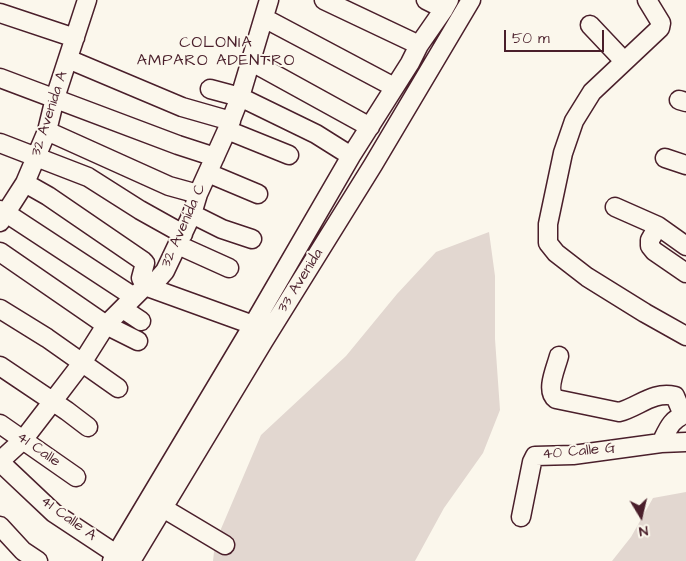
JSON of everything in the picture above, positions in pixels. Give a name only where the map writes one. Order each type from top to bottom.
[{"type":"street","name":"32 Avenida A","points":[[2,215],[25,183],[47,131],[55,98],[87,0]]},
{"type":"street","name":"32 Avenida C","points":[[0,461],[23,440],[82,363],[106,325],[134,297],[158,279],[165,271],[192,214],[198,194],[240,98],[269,0]]},
{"type":"street","points":[[324,0],[419,45]]},
{"type":"street","points":[[426,0],[447,5]]},
{"type":"street","name":"33 Avenida","points":[[124,559],[163,508],[428,74],[471,0]]},
{"type":"street","points":[[647,0],[662,23],[660,28],[592,92],[574,121],[563,152],[548,224],[548,243],[556,253],[587,277],[686,336]]},
{"type":"street","name":"33 Avenida","points":[[124,559],[253,325],[350,156],[410,63],[419,45],[447,5]]},
{"type":"street","points":[[0,13],[75,38]]},
{"type":"street","points":[[264,18],[394,87]]},
{"type":"street","points":[[590,25],[624,61]]},
{"type":"street","points":[[68,59],[229,126],[289,156]]},
{"type":"street","points":[[252,62],[370,127]]},
{"type":"street","points":[[410,63],[428,74]]},
{"type":"street","points":[[0,78],[215,157]]},
{"type":"street","points":[[210,89],[240,98],[316,134],[350,156]]},
{"type":"street","points":[[47,131],[169,186],[198,194]]},
{"type":"street","points":[[0,142],[88,176],[140,210],[180,240],[229,268]]},
{"type":"street","points":[[665,158],[686,165]]},
{"type":"street","points":[[208,174],[258,194]]},
{"type":"street","points":[[25,183],[48,196],[145,263],[134,297],[141,321]]},
{"type":"street","points":[[615,207],[658,226],[686,246]]},
{"type":"street","points":[[192,214],[222,229],[252,240]]},
{"type":"street","points":[[2,215],[134,297],[253,325]]},
{"type":"street","points":[[658,226],[650,240],[650,246],[654,251],[686,273]]},
{"type":"street","points":[[0,252],[106,325],[138,341]]},
{"type":"street","points":[[0,309],[47,338],[118,388]]},
{"type":"street","points":[[558,356],[551,389],[553,396],[556,398],[619,412],[654,397],[675,396],[684,415],[671,422],[661,443]]},
{"type":"street","points":[[0,366],[88,427]]},
{"type":"street","name":"41 Calle","points":[[0,424],[76,477]]},
{"type":"street","name":"40 Calle G","points":[[521,516],[532,462],[535,456],[573,455],[661,443],[686,442]]},
{"type":"street","name":"41 Calle A","points":[[0,461],[54,513],[124,559]]},
{"type":"street","points":[[163,508],[225,545]]},
{"type":"street","points":[[0,526],[24,551],[38,561]]},
{"type":"shaded area","points":[[489,232],[495,276],[495,339],[500,410],[483,453],[444,508],[415,561],[213,561],[215,543],[261,435],[346,356],[397,294],[436,252]]},
{"type":"shaded area","points":[[686,492],[686,561],[612,561],[631,537],[653,498]]},
{"type":"district","name":"COLONIA AMPARO ADENTRO","points":[[216,53]]}]
